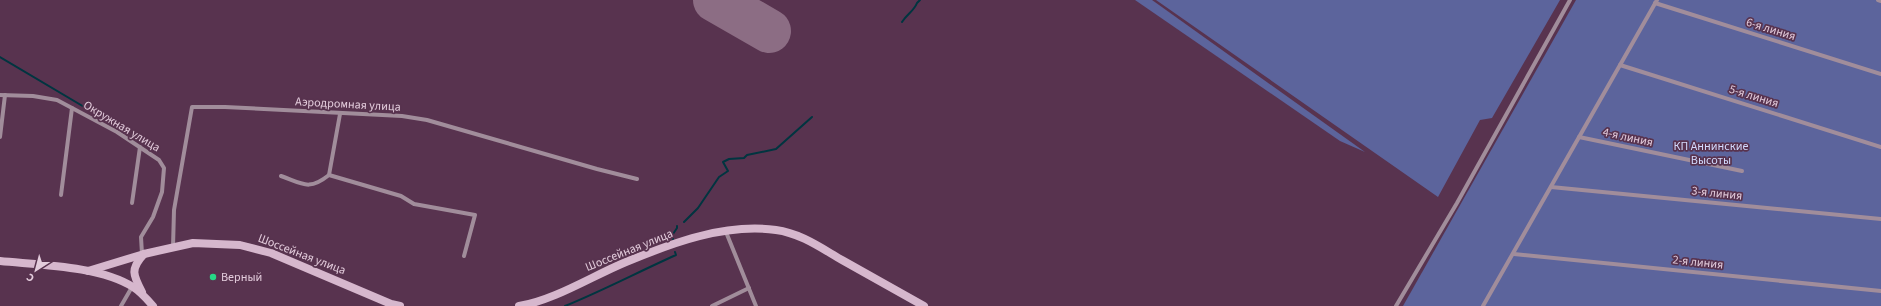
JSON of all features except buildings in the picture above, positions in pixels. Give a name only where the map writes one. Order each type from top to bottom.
[{"type":"main road","name":"Шоссейная улица","points":[[519,306],[557,293],[656,249],[685,240],[750,229],[777,230],[805,239],[924,306]]},
{"type":"main road","name":"Шоссейная улица","points":[[88,271],[143,254],[193,243],[240,245],[271,253],[391,304],[400,306]]},
{"type":"main road","points":[[143,254],[136,262],[134,273],[134,278],[143,295]]},
{"type":"main road","points":[[0,261],[88,271],[117,279],[143,295],[153,306]]},
{"type":"street","points":[[1396,306],[1457,203],[1570,0]]},
{"type":"street","points":[[1483,306],[1514,254],[1656,1]]},
{"type":"street","name":"6-я линия","points":[[1656,1],[1881,74]]},
{"type":"street","name":"5-я линия","points":[[1620,65],[1881,147]]},
{"type":"street","points":[[0,137],[2,95]]},
{"type":"street","name":"Окружная улица","points":[[2,95],[47,97],[72,108],[117,132],[159,160],[164,168],[162,192],[153,217],[141,237],[143,254]]},
{"type":"street","name":"Аэродромная улица","points":[[173,247],[174,210],[192,107],[225,107],[402,116],[442,123],[597,169],[637,179]]},
{"type":"street","points":[[60,195],[72,108]]},
{"type":"street","points":[[282,176],[307,185],[318,184],[329,175],[340,114]]},
{"type":"street","name":"4-я линия","points":[[1579,137],[1742,171]]},
{"type":"street","points":[[132,203],[140,148]]},
{"type":"street","points":[[329,175],[401,196],[414,204],[475,215],[464,256]]},
{"type":"street","name":"3-я линия","points":[[1552,187],[1881,220]]},
{"type":"street","points":[[726,232],[756,306]]},
{"type":"street","name":"2-я линия","points":[[1514,254],[1881,291]]},
{"type":"street","points":[[121,306],[132,287]]},
{"type":"street","points":[[712,306],[749,288]]},
{"type":"green space","points":[[1135,0],[1152,0],[1365,152],[1340,141]]},
{"type":"green space","points":[[1156,0],[1560,0],[1492,118],[1480,120],[1438,197]]},
{"type":"green space","name":"КП Аннинские Высоты","points":[[1576,0],[1881,0],[1881,306],[1403,306]]},
{"type":"waterway","points":[[902,22],[920,0]]},
{"type":"waterway","points":[[0,57],[118,127]]},
{"type":"waterway","points":[[684,222],[698,208],[719,177],[728,171],[723,162],[729,159],[744,158],[747,155],[776,149],[812,117]]},
{"type":"waterway","points":[[673,239],[673,234],[677,226]]},
{"type":"waterway","points":[[565,306],[676,255],[675,252]]},
{"type":"runway","points":[[715,0],[769,31]]},
{"type":"place","name":"Верный","points":[[213,277]]}]
